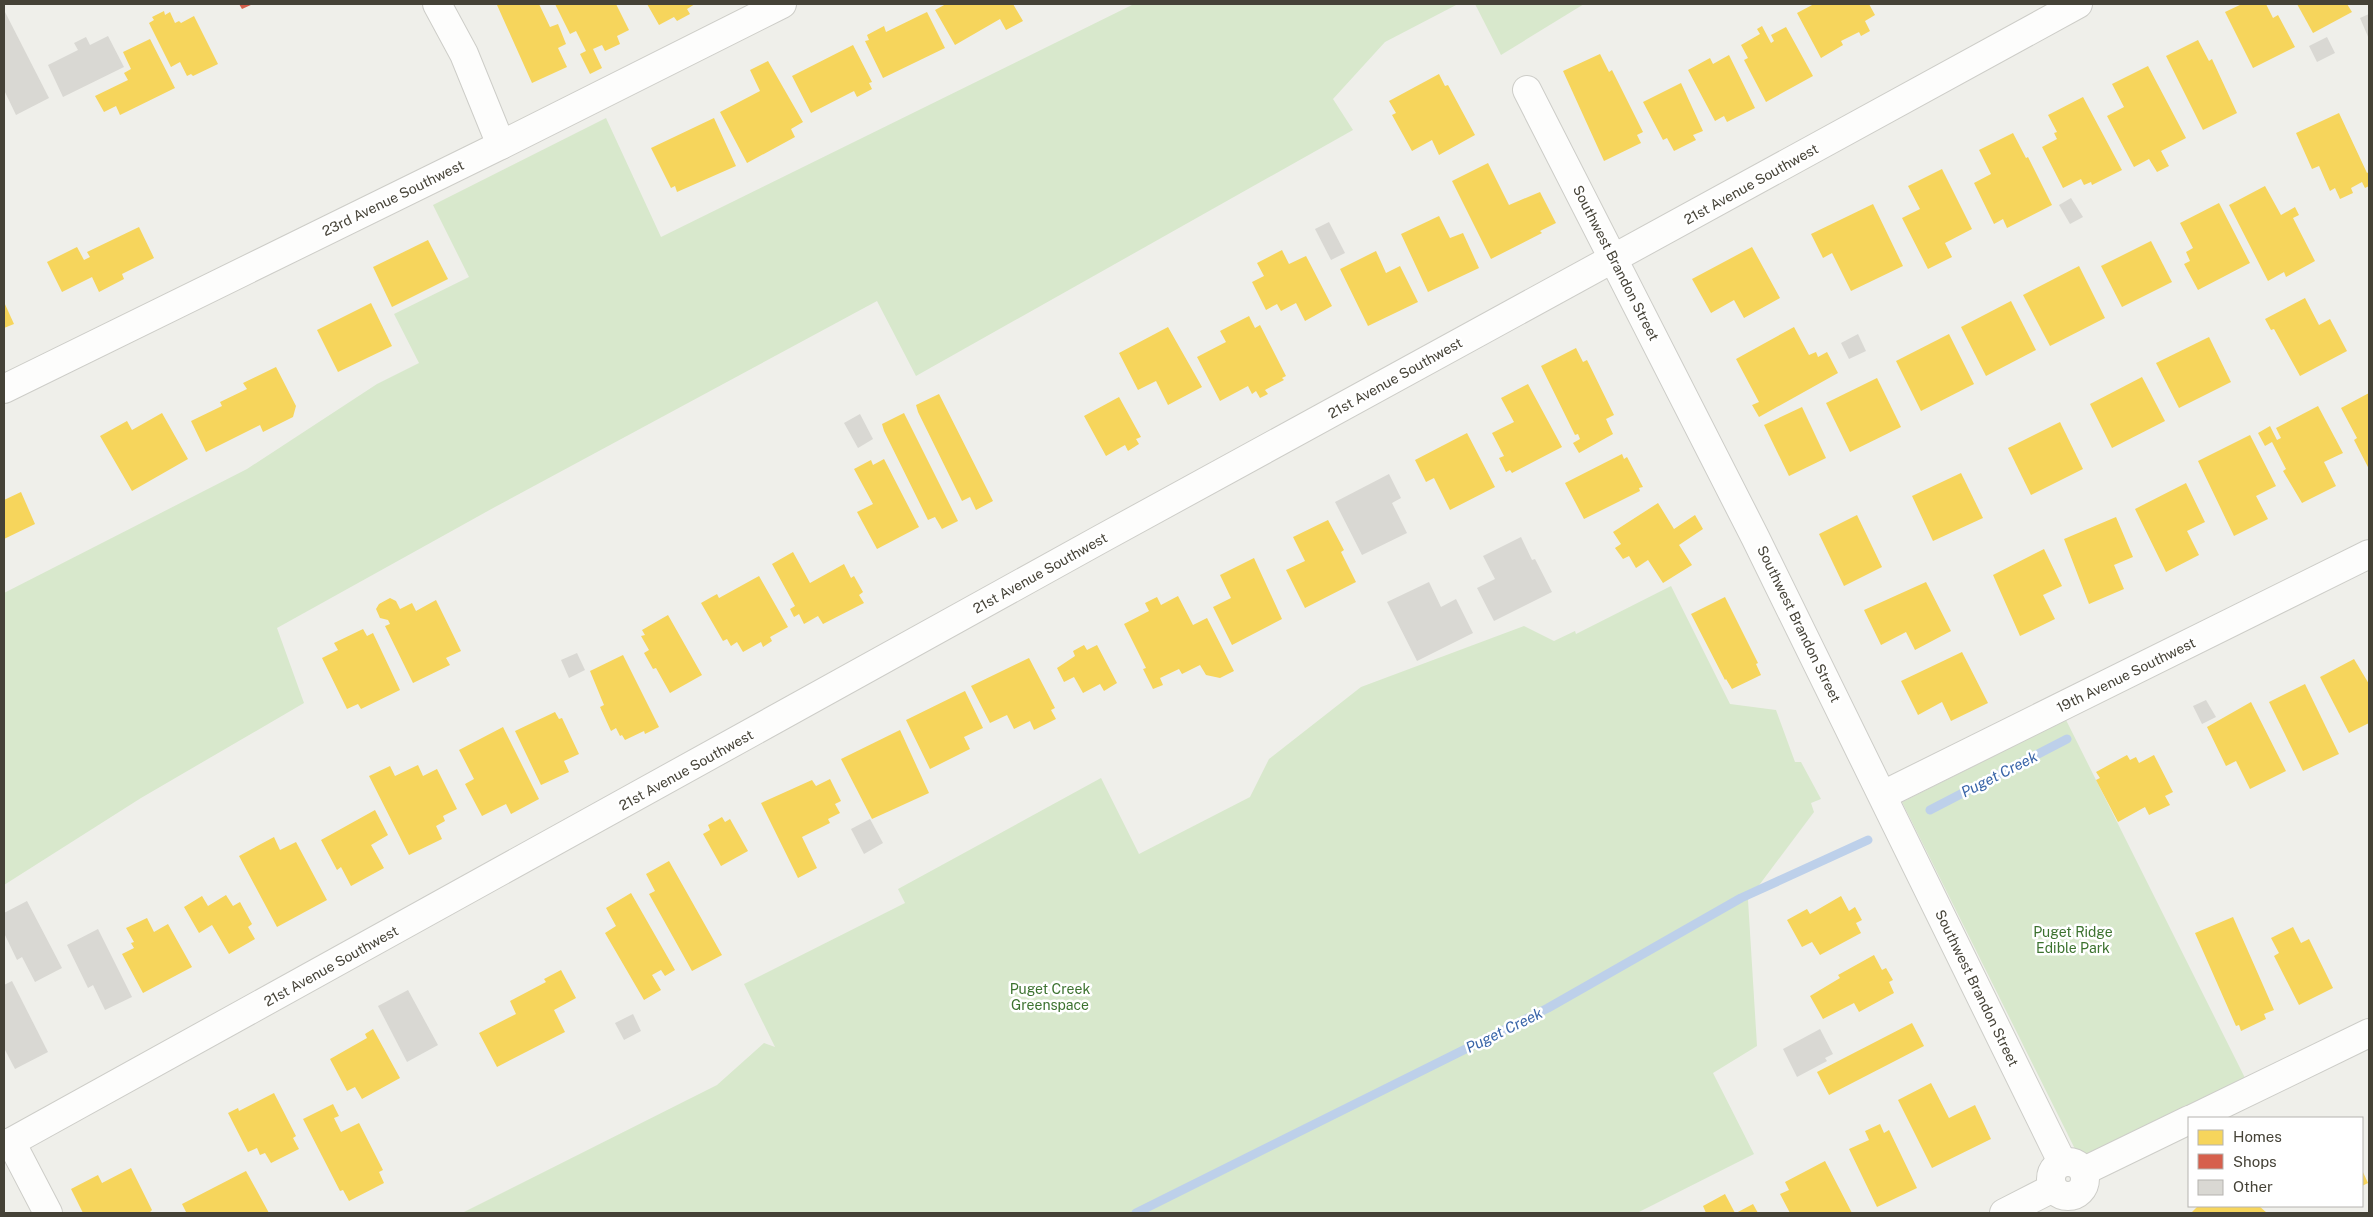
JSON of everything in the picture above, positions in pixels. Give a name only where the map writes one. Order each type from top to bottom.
[{"type":"street","points":[[437,4],[464,54],[501,145]]},
{"type":"street","name":"23rd Avenue Southwest","points":[[4,389],[501,145],[782,4]]},
{"type":"street","name":"21st Avenue Southwest","points":[[7,1144],[1116,531],[2078,4]]},
{"type":"street","name":"Southwest Brandon Street","points":[[1527,90],[1615,259],[1883,794],[2073,1186]]},
{"type":"street","name":"19th Avenue Southwest","points":[[1883,794],[2369,554]]},
{"type":"street","points":[[2196,1117],[2369,1033]]},
{"type":"street","points":[[2004,1213],[2073,1186],[2188,1121]]},
{"type":"street","points":[[7,1144],[48,1213]]},
{"type":"green space","points":[[1134,4],[1458,4],[1385,42],[1333,99],[1353,130],[916,376],[877,301],[495,507],[277,628],[304,703],[141,798],[4,885],[4,593],[247,469],[377,384],[419,363],[394,314],[469,277],[433,205],[606,118],[661,237]]},
{"type":"green space","points":[[1475,4],[1584,4],[1501,55]]},
{"type":"green space","name":"Puget Creek Greenspace","points":[[1671,586],[1730,704],[1776,710],[1795,762],[1801,762],[1821,799],[1811,803],[1814,812],[1748,900],[1757,1046],[1713,1073],[1754,1154],[1637,1213],[462,1213],[717,1085],[764,1043],[775,1047],[744,984],[905,903],[898,889],[1101,778],[1139,854],[1250,797],[1269,759],[1361,687],[1524,626],[1554,641],[1575,631],[1576,634]]},
{"type":"green space","name":"Puget Ridge Edible Park","points":[[2066,720],[2245,1078],[2080,1159],[1902,802]]},
{"type":"building: Homes","points":[[539,4],[550,27],[558,24],[566,44],[558,48],[567,67],[532,83],[497,5]]},
{"type":"building: Homes","points":[[555,4],[616,4],[629,30],[617,36],[620,44],[605,51],[602,45],[593,49],[602,68],[590,74],[580,54],[586,51],[576,31],[570,34]]},
{"type":"building: Homes","points":[[647,4],[695,4],[687,9],[690,14],[677,21],[674,17],[659,25]]},
{"type":"building: Homes","points":[[946,4],[1013,4],[1023,21],[1006,30],[1000,19],[955,45],[935,10]]},
{"type":"building: Homes","points":[[1814,4],[1869,4],[1875,15],[1865,21],[1870,31],[1861,36],[1859,32],[1841,41],[1843,45],[1821,58],[1797,13]]},
{"type":"building: Homes","points":[[2242,4],[2266,4],[2273,18],[2278,15],[2295,47],[2253,68],[2225,12]]},
{"type":"building: Homes","points":[[2297,4],[2347,4],[2352,12],[2313,33]]},
{"type":"building: Homes","points":[[164,11],[165,15],[170,12],[175,23],[179,21],[181,23],[194,16],[218,64],[193,76],[191,74],[187,76],[180,62],[171,67],[149,23],[154,20],[152,17]]},
{"type":"building: Homes","points":[[927,12],[945,48],[883,78],[865,41],[869,40],[867,35],[884,26],[886,32]]},
{"type":"building: Homes","points":[[1762,26],[1771,43],[1774,41],[1771,35],[1786,27],[1813,76],[1766,102],[1744,60],[1748,58],[1741,45],[1760,34],[1757,29]]},
{"type":"building: Homes","points":[[150,39],[175,88],[120,115],[116,106],[104,112],[95,96],[128,80],[124,73],[131,69],[123,52]]},
{"type":"building: Homes","points":[[2198,40],[2209,61],[2212,59],[2237,113],[2203,130],[2166,56]]},
{"type":"building: Homes","points":[[853,45],[872,82],[869,83],[872,89],[857,97],[854,91],[811,113],[792,76]]},
{"type":"building: Homes","points":[[1600,54],[1609,72],[1612,70],[1643,132],[1637,135],[1641,143],[1604,161],[1563,71]]},
{"type":"building: Homes","points":[[1729,55],[1755,108],[1727,122],[1724,116],[1715,121],[1688,70],[1710,58],[1713,64]]},
{"type":"building: Homes","points":[[768,61],[803,122],[791,129],[795,137],[747,163],[720,112],[760,91],[750,70]]},
{"type":"building: Homes","points":[[2148,66],[2186,138],[2161,151],[2169,166],[2157,172],[2149,159],[2134,167],[2107,116],[2124,107],[2112,84]]},
{"type":"building: Homes","points":[[1439,74],[1445,86],[1448,85],[1475,135],[1439,155],[1432,140],[1412,151],[1392,115],[1396,113],[1389,101]]},
{"type":"building: Homes","points":[[1681,83],[1703,131],[1693,135],[1696,140],[1674,151],[1667,138],[1663,140],[1643,102]]},
{"type":"building: Homes","points":[[2083,97],[2122,170],[2092,185],[2091,182],[2084,185],[2081,179],[2063,188],[2042,147],[2057,139],[2054,133],[2057,132],[2048,115]]},
{"type":"building: Homes","points":[[2339,113],[2367,173],[2369,172],[2369,186],[2365,188],[2362,182],[2351,188],[2353,193],[2340,199],[2335,188],[2330,191],[2319,166],[2312,169],[2296,133]]},
{"type":"building: Homes","points":[[714,118],[736,166],[677,192],[675,186],[671,188],[651,148]]},
{"type":"building: Homes","points":[[2013,133],[2026,158],[2028,157],[2052,205],[2007,228],[2003,219],[1994,224],[1974,183],[1991,174],[1979,150]]},
{"type":"building: Homes","points":[[1488,163],[1509,205],[1540,192],[1556,223],[1540,231],[1542,233],[1491,259],[1452,181]]},
{"type":"building: Homes","points":[[1942,169],[1972,229],[1945,243],[1952,257],[1928,269],[1902,218],[1920,209],[1908,186]]},
{"type":"building: Homes","points":[[2265,186],[2281,215],[2295,207],[2299,215],[2293,218],[2315,261],[2286,277],[2284,272],[2268,281],[2229,205]]},
{"type":"building: Homes","points":[[2219,203],[2250,263],[2198,290],[2184,264],[2190,261],[2186,252],[2193,248],[2180,223]]},
{"type":"building: Homes","points":[[1873,204],[1903,266],[1851,291],[1832,253],[1823,258],[1811,234]]},
{"type":"building: Homes","points":[[1439,216],[1450,238],[1463,233],[1479,268],[1428,292],[1401,234]]},
{"type":"building: Homes","points":[[139,227],[154,258],[122,274],[124,279],[99,292],[92,277],[62,292],[47,262],[77,247],[84,260],[90,257],[87,252]]},
{"type":"building: Homes","points":[[428,240],[448,279],[392,307],[373,267]]},
{"type":"building: Homes","points":[[2151,241],[2172,282],[2122,307],[2101,266]]},
{"type":"building: Homes","points":[[1752,247],[1780,298],[1744,318],[1734,300],[1711,313],[1692,279]]},
{"type":"building: Homes","points":[[1282,250],[1289,264],[1306,256],[1332,306],[1305,321],[1296,303],[1281,311],[1277,304],[1266,310],[1252,282],[1264,276],[1257,263]]},
{"type":"building: Homes","points":[[1376,251],[1386,273],[1400,266],[1418,302],[1368,326],[1340,269]]},
{"type":"building: Homes","points":[[2079,266],[2105,318],[2050,346],[2023,295]]},
{"type":"building: Homes","points":[[2305,298],[2319,325],[2330,319],[2347,351],[2300,376],[2274,329],[2271,330],[2265,319]]},
{"type":"building: Homes","points":[[2011,301],[2036,350],[1986,376],[1961,327]]},
{"type":"building: Homes","points":[[4,302],[14,324],[4,328]]},
{"type":"building: Homes","points":[[371,303],[392,346],[338,372],[317,330]]},
{"type":"building: Homes","points":[[1249,316],[1255,328],[1260,325],[1286,376],[1282,378],[1284,380],[1265,390],[1268,394],[1260,398],[1256,391],[1252,394],[1248,386],[1220,401],[1197,357],[1226,342],[1220,331]]},
{"type":"building: Homes","points":[[1168,327],[1202,387],[1168,405],[1156,381],[1138,390],[1119,353]]},
{"type":"building: Homes","points":[[1794,327],[1809,355],[1816,352],[1818,357],[1827,352],[1838,373],[1759,417],[1752,405],[1759,402],[1736,359]]},
{"type":"building: Homes","points":[[1949,334],[1974,384],[1921,411],[1896,361]]},
{"type":"building: Homes","points":[[2209,337],[2231,382],[2179,408],[2156,363]]},
{"type":"building: Homes","points":[[1576,348],[1583,362],[1587,360],[1614,415],[1606,419],[1613,434],[1579,453],[1573,443],[1580,439],[1578,434],[1575,435],[1541,366]]},
{"type":"building: Homes","points":[[276,367],[296,406],[293,417],[263,432],[260,425],[206,452],[191,421],[222,406],[220,402],[247,389],[243,383]]},
{"type":"building: Homes","points":[[2142,377],[2165,421],[2112,448],[2090,404]]},
{"type":"building: Homes","points":[[1877,378],[1901,427],[1850,452],[1826,403]]},
{"type":"building: Homes","points":[[1528,384],[1562,447],[1512,473],[1510,470],[1506,472],[1499,458],[1504,456],[1492,433],[1514,422],[1501,398]]},
{"type":"building: Homes","points":[[2369,393],[2369,469],[2354,440],[2357,438],[2341,408]]},
{"type":"building: Homes","points":[[939,394],[993,501],[976,510],[970,497],[962,501],[918,412],[916,405]]},
{"type":"building: Homes","points":[[1119,397],[1141,437],[1136,439],[1139,444],[1128,451],[1125,445],[1106,456],[1084,416]]},
{"type":"building: Homes","points":[[2318,406],[2343,453],[2324,462],[2336,486],[2302,503],[2283,471],[2286,469],[2272,442],[2265,446],[2258,433],[2270,426],[2277,440],[2281,438],[2276,428]]},
{"type":"building: Homes","points":[[1802,407],[1826,458],[1789,476],[1764,425]]},
{"type":"building: Homes","points":[[162,413],[188,459],[132,491],[100,436],[127,421],[132,430]]},
{"type":"building: Homes","points":[[904,413],[958,521],[942,529],[935,517],[928,520],[884,431],[882,424]]},
{"type":"building: Homes","points":[[2060,422],[2083,469],[2031,495],[2008,448]]},
{"type":"building: Homes","points":[[1467,433],[1495,487],[1450,510],[1434,478],[1426,482],[1415,460]]},
{"type":"building: Homes","points":[[2250,435],[2276,486],[2256,496],[2268,519],[2234,536],[2198,461]]},
{"type":"building: Homes","points":[[1622,454],[1624,459],[1627,457],[1643,487],[1639,488],[1640,491],[1584,519],[1565,483]]},
{"type":"building: Homes","points":[[884,459],[919,527],[877,549],[857,512],[873,504],[854,469],[871,460],[873,465]]},
{"type":"building: Homes","points":[[1961,473],[1983,518],[1933,541],[1912,496]]},
{"type":"building: Homes","points":[[2186,483],[2205,522],[2187,531],[2199,555],[2166,572],[2135,509]]},
{"type":"building: Homes","points":[[21,492],[35,524],[4,539],[4,500]]},
{"type":"building: Homes","points":[[1658,503],[1674,529],[1695,515],[1703,529],[1679,545],[1692,565],[1663,583],[1648,560],[1636,568],[1629,556],[1623,559],[1615,548],[1621,544],[1613,532]]},
{"type":"building: Homes","points":[[1857,515],[1882,567],[1844,586],[1819,534]]},
{"type":"building: Homes","points":[[2116,517],[2133,557],[2114,565],[2124,589],[2089,604],[2064,539]]},
{"type":"building: Homes","points":[[1328,520],[1344,550],[1341,552],[1356,582],[1305,608],[1286,570],[1305,561],[1293,537]]},
{"type":"building: Homes","points":[[2044,549],[2062,586],[2043,595],[2055,619],[2020,636],[1993,575]]},
{"type":"building: Homes","points":[[793,552],[810,583],[844,564],[851,578],[854,576],[863,592],[859,595],[864,603],[823,624],[818,616],[804,624],[799,614],[794,617],[790,609],[795,606],[772,564]]},
{"type":"building: Homes","points":[[1254,558],[1282,619],[1232,645],[1213,607],[1231,598],[1220,575]]},
{"type":"building: Homes","points":[[759,576],[788,627],[770,637],[772,641],[763,647],[761,642],[743,652],[737,642],[731,646],[727,639],[723,641],[701,603],[717,594],[719,598]]},
{"type":"building: Homes","points":[[1926,582],[1951,631],[1915,650],[1906,632],[1881,645],[1864,610]]},
{"type":"building: Homes","points":[[1178,596],[1193,625],[1207,618],[1234,671],[1220,678],[1206,675],[1200,665],[1182,674],[1179,669],[1160,678],[1163,685],[1153,689],[1143,669],[1146,668],[1124,624],[1149,611],[1145,603],[1157,597],[1161,605]]},
{"type":"building: Homes","points":[[1725,597],[1758,663],[1756,664],[1761,675],[1732,689],[1725,680],[1691,614]]},
{"type":"building: Homes","points":[[390,598],[396,601],[400,609],[412,603],[416,611],[436,600],[461,651],[446,658],[450,665],[413,683],[385,626],[390,624],[388,620],[380,618],[376,609],[379,604]]},
{"type":"building: Homes","points":[[668,615],[702,675],[670,693],[656,668],[653,669],[644,653],[649,650],[641,636],[645,635],[642,630]]},
{"type":"building: Homes","points":[[363,629],[367,636],[373,633],[400,690],[361,709],[358,704],[347,709],[322,658],[338,650],[334,643]]},
{"type":"building: Homes","points":[[1084,645],[1087,650],[1097,645],[1117,683],[1104,691],[1100,684],[1083,693],[1074,677],[1064,682],[1057,668],[1075,656],[1073,651]]},
{"type":"building: Homes","points":[[1962,652],[1988,703],[1951,721],[1942,702],[1918,715],[1901,681]]},
{"type":"building: Homes","points":[[623,655],[659,727],[645,734],[644,731],[625,740],[622,735],[620,736],[616,728],[611,731],[600,707],[604,705],[590,671]]},
{"type":"building: Homes","points":[[1029,658],[1055,708],[1051,710],[1056,719],[1034,730],[1030,721],[1014,729],[1007,715],[990,723],[971,686]]},
{"type":"building: Homes","points":[[2354,659],[2369,684],[2369,723],[2349,733],[2320,677]]},
{"type":"building: Homes","points":[[2305,684],[2339,754],[2303,771],[2269,702]]},
{"type":"building: Homes","points":[[965,691],[983,728],[964,737],[970,749],[930,769],[906,720]]},
{"type":"building: Homes","points":[[2251,702],[2286,771],[2250,789],[2236,761],[2226,766],[2207,727]]},
{"type":"building: Homes","points":[[555,712],[559,719],[562,718],[579,754],[564,761],[569,772],[541,785],[515,731]]},
{"type":"building: Homes","points":[[503,727],[539,799],[511,814],[506,804],[482,816],[465,784],[474,779],[459,750]]},
{"type":"building: Homes","points":[[900,730],[929,793],[872,819],[841,759]]},
{"type":"building: Homes","points":[[2127,755],[2130,760],[2136,757],[2139,763],[2154,755],[2173,792],[2165,796],[2170,805],[2149,815],[2145,807],[2118,822],[2096,780],[2100,778],[2096,772]]},
{"type":"building: Homes","points":[[418,765],[423,776],[437,769],[457,809],[443,816],[445,821],[436,826],[442,839],[409,855],[369,776],[390,766],[395,776]]},
{"type":"building: Homes","points":[[830,779],[841,801],[835,804],[840,813],[828,819],[830,823],[802,837],[817,868],[798,878],[761,803],[812,780],[816,786]]},
{"type":"building: Homes","points":[[375,810],[388,835],[371,845],[384,868],[351,886],[341,867],[337,870],[321,840]]},
{"type":"building: Homes","points":[[722,817],[725,822],[730,819],[748,851],[721,866],[703,834],[710,830],[708,825]]},
{"type":"building: Homes","points":[[274,837],[280,850],[296,842],[327,900],[277,927],[239,856]]},
{"type":"building: Homes","points":[[669,861],[722,955],[692,971],[649,894],[655,891],[646,874]]},
{"type":"building: Homes","points":[[631,893],[675,970],[665,976],[661,970],[652,975],[661,990],[644,1000],[605,933],[616,926],[606,908]]},
{"type":"building: Homes","points":[[226,895],[233,906],[240,902],[252,924],[248,927],[255,939],[229,954],[212,925],[199,933],[184,907],[202,896],[208,906]]},
{"type":"building: Homes","points":[[1841,896],[1849,911],[1855,907],[1862,920],[1856,923],[1861,933],[1820,955],[1812,942],[1802,947],[1787,920],[1807,909],[1810,914]]},
{"type":"building: Homes","points":[[2233,917],[2274,1010],[2264,1014],[2266,1019],[2241,1031],[2239,1025],[2236,1026],[2195,933]]},
{"type":"building: Homes","points":[[147,918],[154,932],[168,924],[192,967],[143,993],[122,954],[134,948],[131,943],[134,942],[126,928]]},
{"type":"building: Homes","points":[[2293,927],[2301,943],[2309,939],[2333,988],[2299,1005],[2274,956],[2279,953],[2271,938]]},
{"type":"building: Homes","points":[[1874,955],[1882,970],[1886,968],[1893,980],[1889,982],[1894,993],[1859,1012],[1854,1003],[1823,1019],[1810,996],[1840,978],[1838,975]]},
{"type":"building: Homes","points":[[561,970],[576,998],[554,1010],[565,1032],[497,1067],[479,1033],[516,1014],[510,1001],[546,982],[544,979]]},
{"type":"building: Homes","points":[[1912,1023],[1924,1046],[1829,1095],[1817,1072]]},
{"type":"building: Homes","points":[[373,1029],[400,1078],[362,1099],[355,1087],[347,1091],[330,1059],[367,1038],[365,1034]]},
{"type":"building: Homes","points":[[1931,1083],[1949,1118],[1975,1105],[1991,1139],[1932,1168],[1898,1100]]},
{"type":"building: Homes","points":[[274,1093],[296,1136],[293,1138],[299,1149],[271,1163],[265,1153],[260,1155],[257,1148],[248,1152],[228,1113],[238,1108],[239,1111]]},
{"type":"building: Homes","points":[[333,1104],[339,1116],[334,1118],[341,1132],[359,1123],[383,1170],[379,1172],[384,1183],[349,1201],[343,1190],[340,1191],[303,1119]]},
{"type":"building: Homes","points":[[1880,1124],[1884,1133],[1889,1130],[1917,1188],[1877,1207],[1849,1149],[1869,1140],[1865,1131]]},
{"type":"building: Homes","points":[[1825,1161],[1852,1213],[1790,1213],[1780,1194],[1789,1190],[1785,1182]]},
{"type":"building: Homes","points":[[131,1168],[152,1210],[149,1213],[83,1213],[71,1189],[98,1175],[102,1183]]},
{"type":"building: Homes","points":[[246,1171],[269,1213],[183,1213],[186,1212],[182,1204]]},
{"type":"building: Homes","points":[[2363,1172],[2368,1183],[2363,1186]]},
{"type":"building: Homes","points":[[1725,1194],[1735,1213],[1706,1213],[1703,1206]]},
{"type":"building: Homes","points":[[1753,1204],[1758,1213],[1736,1213]]},
{"type":"building: Homes","points":[[2197,1207],[2260,1207],[2267,1213],[2191,1213]]},
{"type":"building: Shops","points":[[239,4],[253,4],[242,9]]},
{"type":"building: Other","points":[[5,12],[49,98],[16,115],[4,90]]},
{"type":"building: Other","points":[[2369,14],[2369,39],[2360,18]]},
{"type":"building: Other","points":[[108,36],[124,67],[63,97],[48,65],[78,50],[74,43],[86,37],[90,45]]},
{"type":"building: Other","points":[[2327,37],[2335,53],[2317,62],[2309,46]]},
{"type":"building: Other","points":[[2071,198],[2083,217],[2070,224],[2059,205]]},
{"type":"building: Other","points":[[1329,222],[1345,253],[1331,260],[1315,229]]},
{"type":"building: Other","points":[[1858,334],[1866,351],[1849,359],[1841,343]]},
{"type":"building: Other","points":[[860,414],[873,439],[858,448],[844,423]]},
{"type":"building: Other","points":[[1389,474],[1401,498],[1392,503],[1407,533],[1362,555],[1335,502]]},
{"type":"building: Other","points":[[1521,537],[1532,560],[1535,559],[1552,592],[1494,621],[1477,588],[1495,579],[1483,556]]},
{"type":"building: Other","points":[[1429,582],[1441,607],[1456,599],[1473,633],[1417,661],[1387,602]]},
{"type":"building: Other","points":[[577,653],[585,670],[569,678],[561,660]]},
{"type":"building: Other","points":[[2206,700],[2216,717],[2202,724],[2193,706]]},
{"type":"building: Other","points":[[870,819],[883,843],[864,854],[851,829]]},
{"type":"building: Other","points":[[27,901],[62,968],[35,982],[22,957],[17,960],[4,933],[4,913]]},
{"type":"building: Other","points":[[98,929],[132,997],[105,1010],[93,985],[88,988],[67,945]]},
{"type":"building: Other","points":[[12,981],[48,1052],[15,1069],[4,1048],[4,985]]},
{"type":"building: Other","points":[[408,990],[438,1045],[407,1062],[378,1006]]},
{"type":"building: Other","points":[[633,1014],[641,1031],[624,1040],[615,1023]]},
{"type":"building: Other","points":[[1820,1029],[1833,1054],[1825,1058],[1827,1061],[1797,1077],[1783,1049]]},
{"type":"waterway","name":"Puget Creek","points":[[1930,810],[2067,739]]},
{"type":"waterway","name":"Puget Creek","points":[[1136,1213],[1548,1008],[1741,898],[1868,840]]}]
